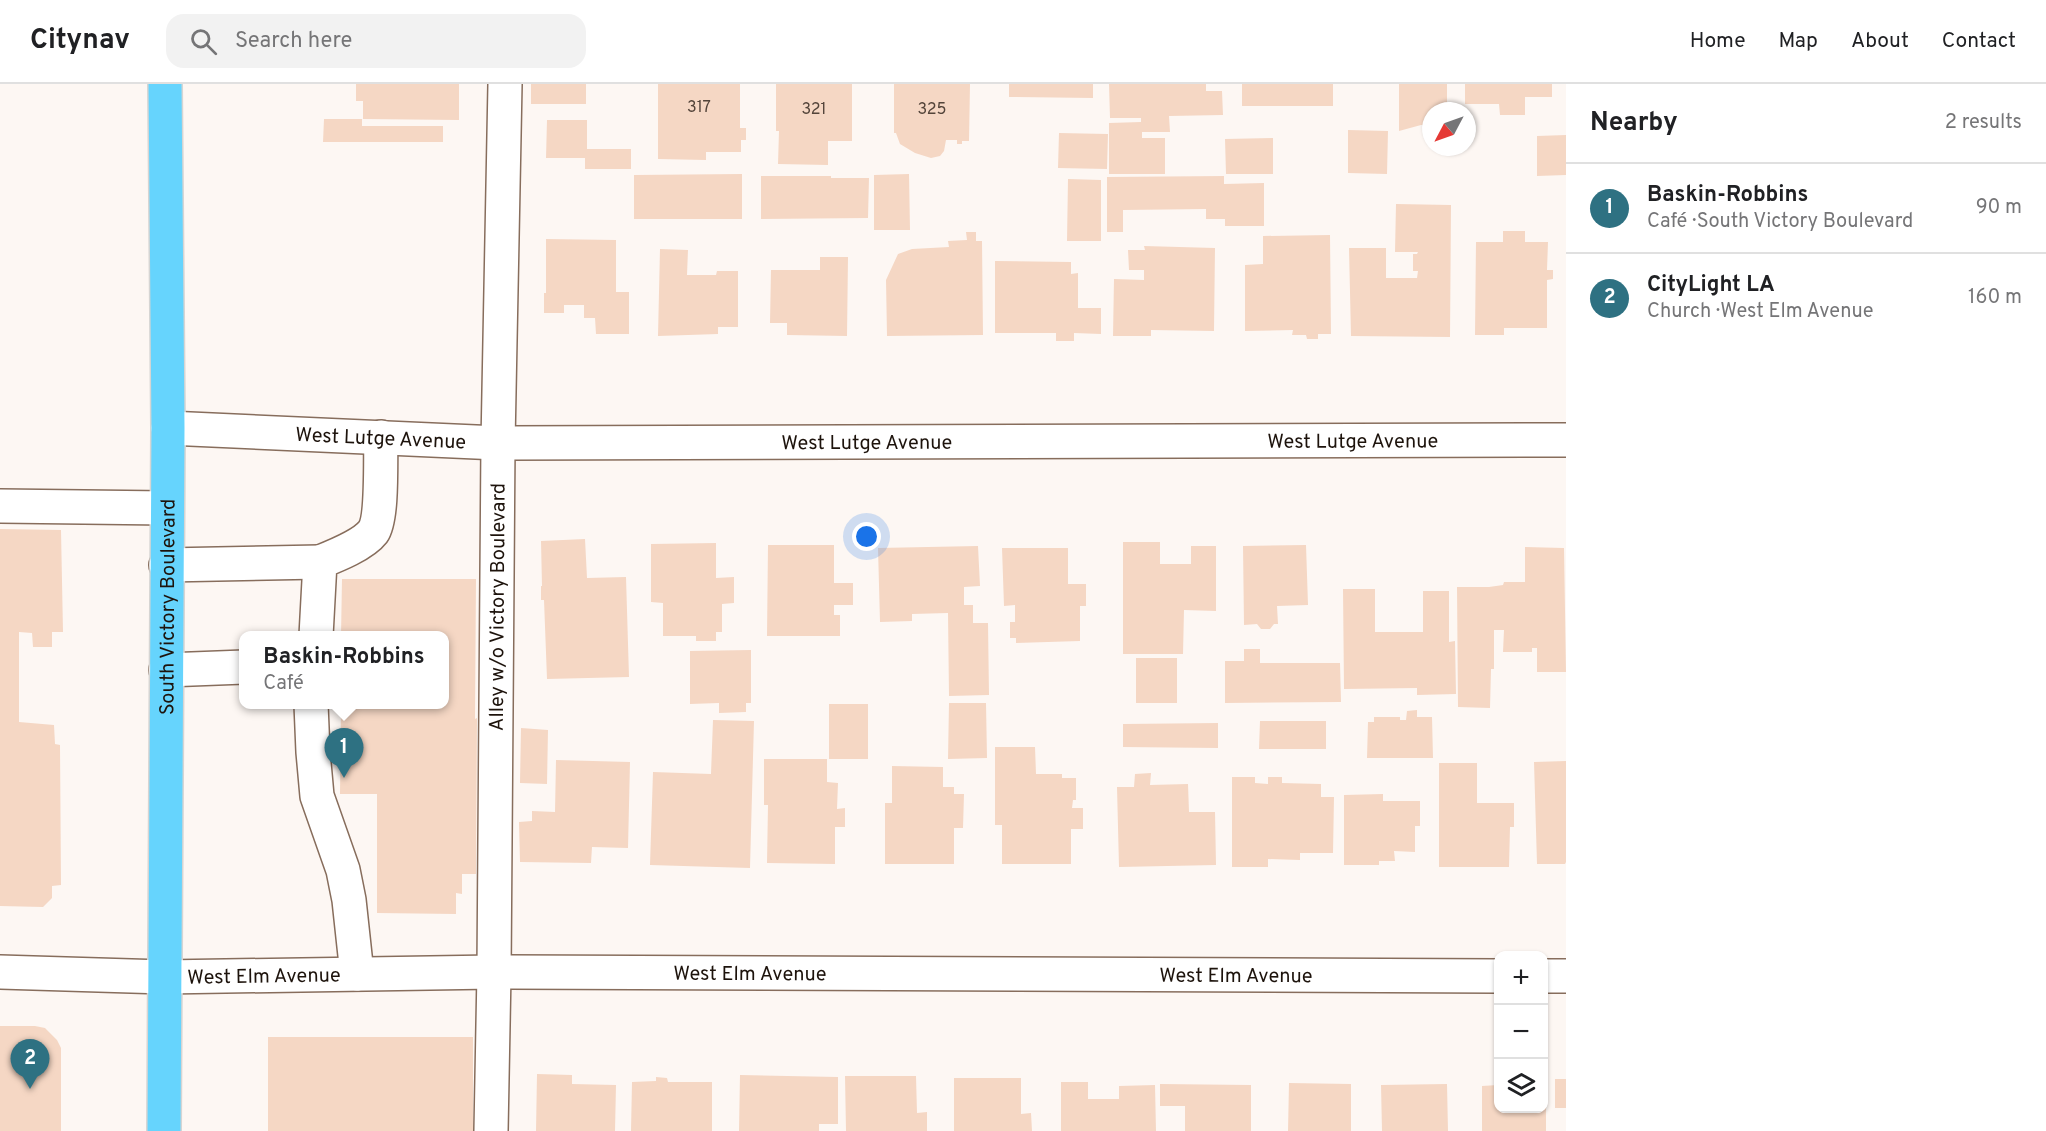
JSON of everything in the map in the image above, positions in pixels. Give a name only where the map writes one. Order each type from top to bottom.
[{"type":"main road","name":"South Victory Boulevard","points":[[164,1131],[168,428],[165,84]]},
{"type":"street","name":"Alley w/o Victory Boulevard","points":[[491,1131],[498,443],[505,84]]},
{"type":"street","name":"West Lutge Avenue","points":[[168,428],[498,443],[1566,440]]},
{"type":"street","points":[[166,565],[320,562],[343,552],[374,531],[379,516],[381,437]]},
{"type":"street","points":[[0,506],[167,508]]},
{"type":"street","points":[[316,631],[320,562]]},
{"type":"street","points":[[166,670],[239,667]]},
{"type":"street","points":[[311,709],[317,796],[343,870],[349,900],[357,974]]},
{"type":"street","name":"West Elm Avenue","points":[[0,972],[164,977],[494,972],[1494,976]]},
{"type":"street","points":[[1548,976],[1566,976]]},
{"type":"building","points":[[356,84],[459,84],[459,120],[363,119],[363,101],[356,101]]},
{"type":"building","points":[[531,84],[586,84],[586,104],[531,104]]},
{"type":"building","points":[[658,84],[740,84],[740,128],[746,128],[746,140],[741,140],[741,152],[706,152],[706,160],[658,159]]},
{"type":"building","points":[[776,84],[852,84],[852,141],[828,141],[828,165],[778,164],[779,131],[776,131]]},
{"type":"building","points":[[894,84],[970,84],[969,141],[957,144],[957,140],[946,140],[944,151],[940,156],[931,158],[915,153],[900,144],[894,133]]},
{"type":"building","points":[[1009,84],[1093,84],[1093,98],[1009,97]]},
{"type":"building","points":[[1109,84],[1206,84],[1206,91],[1222,91],[1223,115],[1169,116],[1170,132],[1142,132],[1142,138],[1165,138],[1165,174],[1109,174],[1109,123],[1141,122],[1141,118],[1110,118]]},
{"type":"building","points":[[1242,84],[1333,84],[1333,106],[1242,106]]},
{"type":"building","points":[[1399,84],[1447,84],[1447,102],[1422,102],[1422,125],[1399,131]]},
{"type":"building","points":[[1465,84],[1552,84],[1552,97],[1525,97],[1525,115],[1500,115],[1499,104],[1465,102]]},
{"type":"building","points":[[324,119],[362,119],[362,126],[443,126],[443,142],[323,142]]},
{"type":"building","points":[[547,120],[587,120],[587,149],[631,149],[631,169],[585,169],[585,158],[546,158]]},
{"type":"building","points":[[1348,130],[1388,131],[1387,174],[1348,173]]},
{"type":"building","points":[[1059,133],[1108,134],[1107,169],[1058,168]]},
{"type":"building","points":[[1566,135],[1566,175],[1537,176],[1537,136]]},
{"type":"building","points":[[1273,138],[1273,174],[1226,174],[1225,139]]},
{"type":"building","points":[[742,174],[742,219],[634,219],[634,175]]},
{"type":"building","points":[[909,174],[910,230],[874,230],[874,175]]},
{"type":"building","points":[[761,176],[869,178],[868,218],[761,219]]},
{"type":"building","points":[[1224,176],[1224,184],[1264,183],[1264,226],[1225,226],[1225,219],[1206,219],[1206,209],[1123,210],[1123,232],[1107,232],[1107,177]]},
{"type":"building","points":[[1068,179],[1101,180],[1101,241],[1067,241]]},
{"type":"building","points":[[1396,204],[1451,205],[1450,337],[1351,336],[1349,248],[1386,248],[1386,278],[1417,278],[1418,271],[1413,271],[1413,254],[1418,252],[1395,252]]},
{"type":"building","points":[[1503,231],[1525,231],[1525,242],[1548,242],[1547,270],[1553,270],[1553,279],[1547,280],[1547,328],[1504,328],[1504,335],[1475,335],[1476,242],[1503,242]]},
{"type":"building","points":[[966,232],[976,232],[976,241],[982,241],[983,335],[887,336],[886,280],[898,254],[912,249],[949,247],[948,241],[967,240]]},
{"type":"building","points":[[1330,235],[1331,334],[1318,334],[1318,339],[1307,339],[1306,335],[1292,335],[1293,330],[1245,331],[1245,265],[1263,264],[1263,236]]},
{"type":"building","points":[[546,239],[616,240],[616,292],[629,292],[629,334],[596,334],[595,318],[584,318],[584,305],[564,305],[564,313],[544,313]]},
{"type":"building","points":[[1144,246],[1215,248],[1214,331],[1151,330],[1151,336],[1113,336],[1114,279],[1144,280],[1144,270],[1129,270],[1128,250],[1145,250]]},
{"type":"building","points":[[660,249],[688,250],[687,275],[716,275],[717,271],[738,271],[738,327],[718,327],[718,334],[658,336]]},
{"type":"building","points":[[820,257],[848,257],[847,336],[787,335],[787,323],[770,323],[771,270],[820,270]]},
{"type":"building","points":[[995,261],[1071,262],[1071,274],[1078,273],[1078,308],[1101,308],[1101,334],[1074,333],[1074,341],[1056,341],[1056,333],[995,333]]},
{"type":"building","points":[[0,529],[61,530],[63,632],[52,632],[52,647],[33,647],[32,633],[19,632],[19,722],[54,725],[55,744],[60,745],[61,885],[52,886],[52,898],[43,907],[0,906]]},
{"type":"building","points":[[585,539],[587,578],[626,577],[629,677],[547,679],[544,600],[541,600],[541,541]]},
{"type":"building","points":[[1123,542],[1160,542],[1160,564],[1191,564],[1191,546],[1216,546],[1216,611],[1184,610],[1183,654],[1123,654]]},
{"type":"building","points":[[716,543],[716,578],[734,577],[734,603],[722,604],[722,632],[716,632],[716,641],[696,641],[696,636],[663,636],[663,603],[651,602],[651,544]]},
{"type":"building","points":[[768,545],[834,545],[834,583],[853,583],[853,605],[834,605],[834,615],[840,615],[840,636],[767,636]]},
{"type":"building","points":[[1306,545],[1308,605],[1277,606],[1278,624],[1274,624],[1270,629],[1261,629],[1257,624],[1244,625],[1243,546]]},
{"type":"building","points":[[978,546],[980,586],[964,587],[964,605],[973,605],[973,623],[988,623],[989,695],[949,696],[948,613],[912,614],[912,621],[880,622],[878,548]]},
{"type":"building","points":[[1525,547],[1564,548],[1566,672],[1537,672],[1537,648],[1532,648],[1532,652],[1503,652],[1504,630],[1494,630],[1494,669],[1491,669],[1490,708],[1458,707],[1457,587],[1489,587],[1503,585],[1504,582],[1525,582]]},
{"type":"building","points":[[1002,548],[1068,548],[1068,584],[1086,584],[1086,606],[1080,606],[1080,641],[1016,643],[1016,638],[1010,638],[1010,622],[1015,622],[1015,605],[1004,606]]},
{"type":"building","points":[[342,579],[476,579],[476,874],[462,874],[462,894],[456,893],[456,914],[377,913],[377,794],[340,794],[341,709],[449,709],[449,631],[341,631]]},
{"type":"building","points":[[1343,589],[1375,589],[1375,632],[1423,632],[1423,591],[1449,591],[1449,642],[1455,641],[1456,694],[1417,695],[1417,688],[1344,689]]},
{"type":"building","points":[[1244,649],[1260,649],[1260,663],[1340,663],[1341,702],[1225,703],[1225,661],[1244,661]]},
{"type":"building","points":[[751,650],[751,703],[746,703],[746,712],[719,713],[719,703],[690,704],[690,651]]},
{"type":"building","points":[[1136,658],[1177,658],[1177,703],[1136,703]]},
{"type":"building","points":[[949,703],[986,703],[987,758],[948,759]]},
{"type":"building","points":[[829,704],[868,704],[868,759],[829,759]]},
{"type":"building","points":[[1417,710],[1417,717],[1432,717],[1433,758],[1367,758],[1368,722],[1374,722],[1374,717],[1400,717],[1400,720],[1406,720],[1407,711]]},
{"type":"building","points":[[713,720],[754,721],[750,868],[650,865],[653,772],[711,774]]},
{"type":"building","points":[[1260,721],[1326,721],[1326,749],[1259,749]]},
{"type":"building","points":[[1218,723],[1218,748],[1123,747],[1123,724]]},
{"type":"building","points":[[521,728],[548,730],[547,784],[520,783]]},
{"type":"building","points":[[995,747],[1035,747],[1036,774],[1062,774],[1062,778],[1076,778],[1076,800],[1073,800],[1072,808],[1083,808],[1083,829],[1071,829],[1071,864],[1002,864],[1002,825],[995,825]]},
{"type":"building","points":[[764,759],[827,759],[827,782],[838,783],[837,809],[845,808],[845,827],[835,827],[835,864],[767,863],[768,805],[764,805]]},
{"type":"building","points":[[556,760],[630,762],[628,848],[592,847],[591,863],[520,862],[519,822],[532,821],[532,811],[555,812]]},
{"type":"building","points":[[1566,761],[1566,862],[1565,864],[1537,864],[1534,762]]},
{"type":"building","points":[[1439,763],[1477,763],[1477,803],[1514,803],[1514,827],[1510,827],[1509,867],[1439,867]]},
{"type":"building","points":[[892,766],[943,767],[943,787],[954,787],[954,794],[964,794],[963,828],[954,828],[954,864],[885,864],[885,803],[892,803]]},
{"type":"building","points":[[1151,773],[1150,785],[1188,784],[1189,812],[1215,812],[1216,865],[1119,867],[1117,787],[1134,787],[1135,774]]},
{"type":"building","points":[[1232,777],[1255,777],[1255,783],[1268,784],[1268,777],[1282,777],[1282,783],[1321,784],[1321,797],[1334,797],[1333,853],[1300,853],[1300,860],[1268,859],[1268,867],[1232,867]]},
{"type":"building","points":[[1383,794],[1383,801],[1420,801],[1420,826],[1415,826],[1415,852],[1394,851],[1395,861],[1379,861],[1379,865],[1344,865],[1344,795]]},
{"type":"building","points":[[0,1026],[45,1028],[57,1040],[61,1048],[61,1131],[0,1131]]},
{"type":"building","points":[[268,1037],[473,1037],[473,1131],[268,1131]]},
{"type":"building","points":[[537,1074],[572,1075],[572,1084],[616,1085],[615,1131],[536,1131]]},
{"type":"building","points":[[740,1075],[838,1077],[838,1124],[819,1124],[819,1131],[739,1131]]},
{"type":"building","points":[[845,1076],[916,1076],[917,1113],[927,1112],[927,1131],[846,1131]]},
{"type":"building","points":[[656,1077],[667,1078],[668,1082],[712,1082],[712,1131],[631,1131],[632,1082],[656,1081]]},
{"type":"building","points":[[954,1078],[1021,1078],[1021,1114],[1031,1113],[1032,1131],[954,1131]]},
{"type":"building","points":[[1555,1079],[1566,1079],[1566,1108],[1555,1108]]},
{"type":"building","points":[[1061,1082],[1088,1082],[1088,1099],[1119,1099],[1119,1086],[1155,1085],[1156,1131],[1061,1131]]},
{"type":"building","points":[[1289,1083],[1351,1084],[1351,1131],[1288,1131]]},
{"type":"building","points":[[1160,1084],[1251,1085],[1251,1131],[1185,1131],[1185,1106],[1160,1106]]},
{"type":"building","points":[[1447,1084],[1448,1131],[1382,1131],[1381,1085]]},
{"type":"building","points":[[1494,1085],[1494,1113],[1546,1113],[1546,1131],[1482,1131],[1482,1086]]},
{"type":"place","name":"Baskin-Robbins","points":[[344,778]]},
{"type":"place","name":"CityLight LA","points":[[30,1089]]}]
